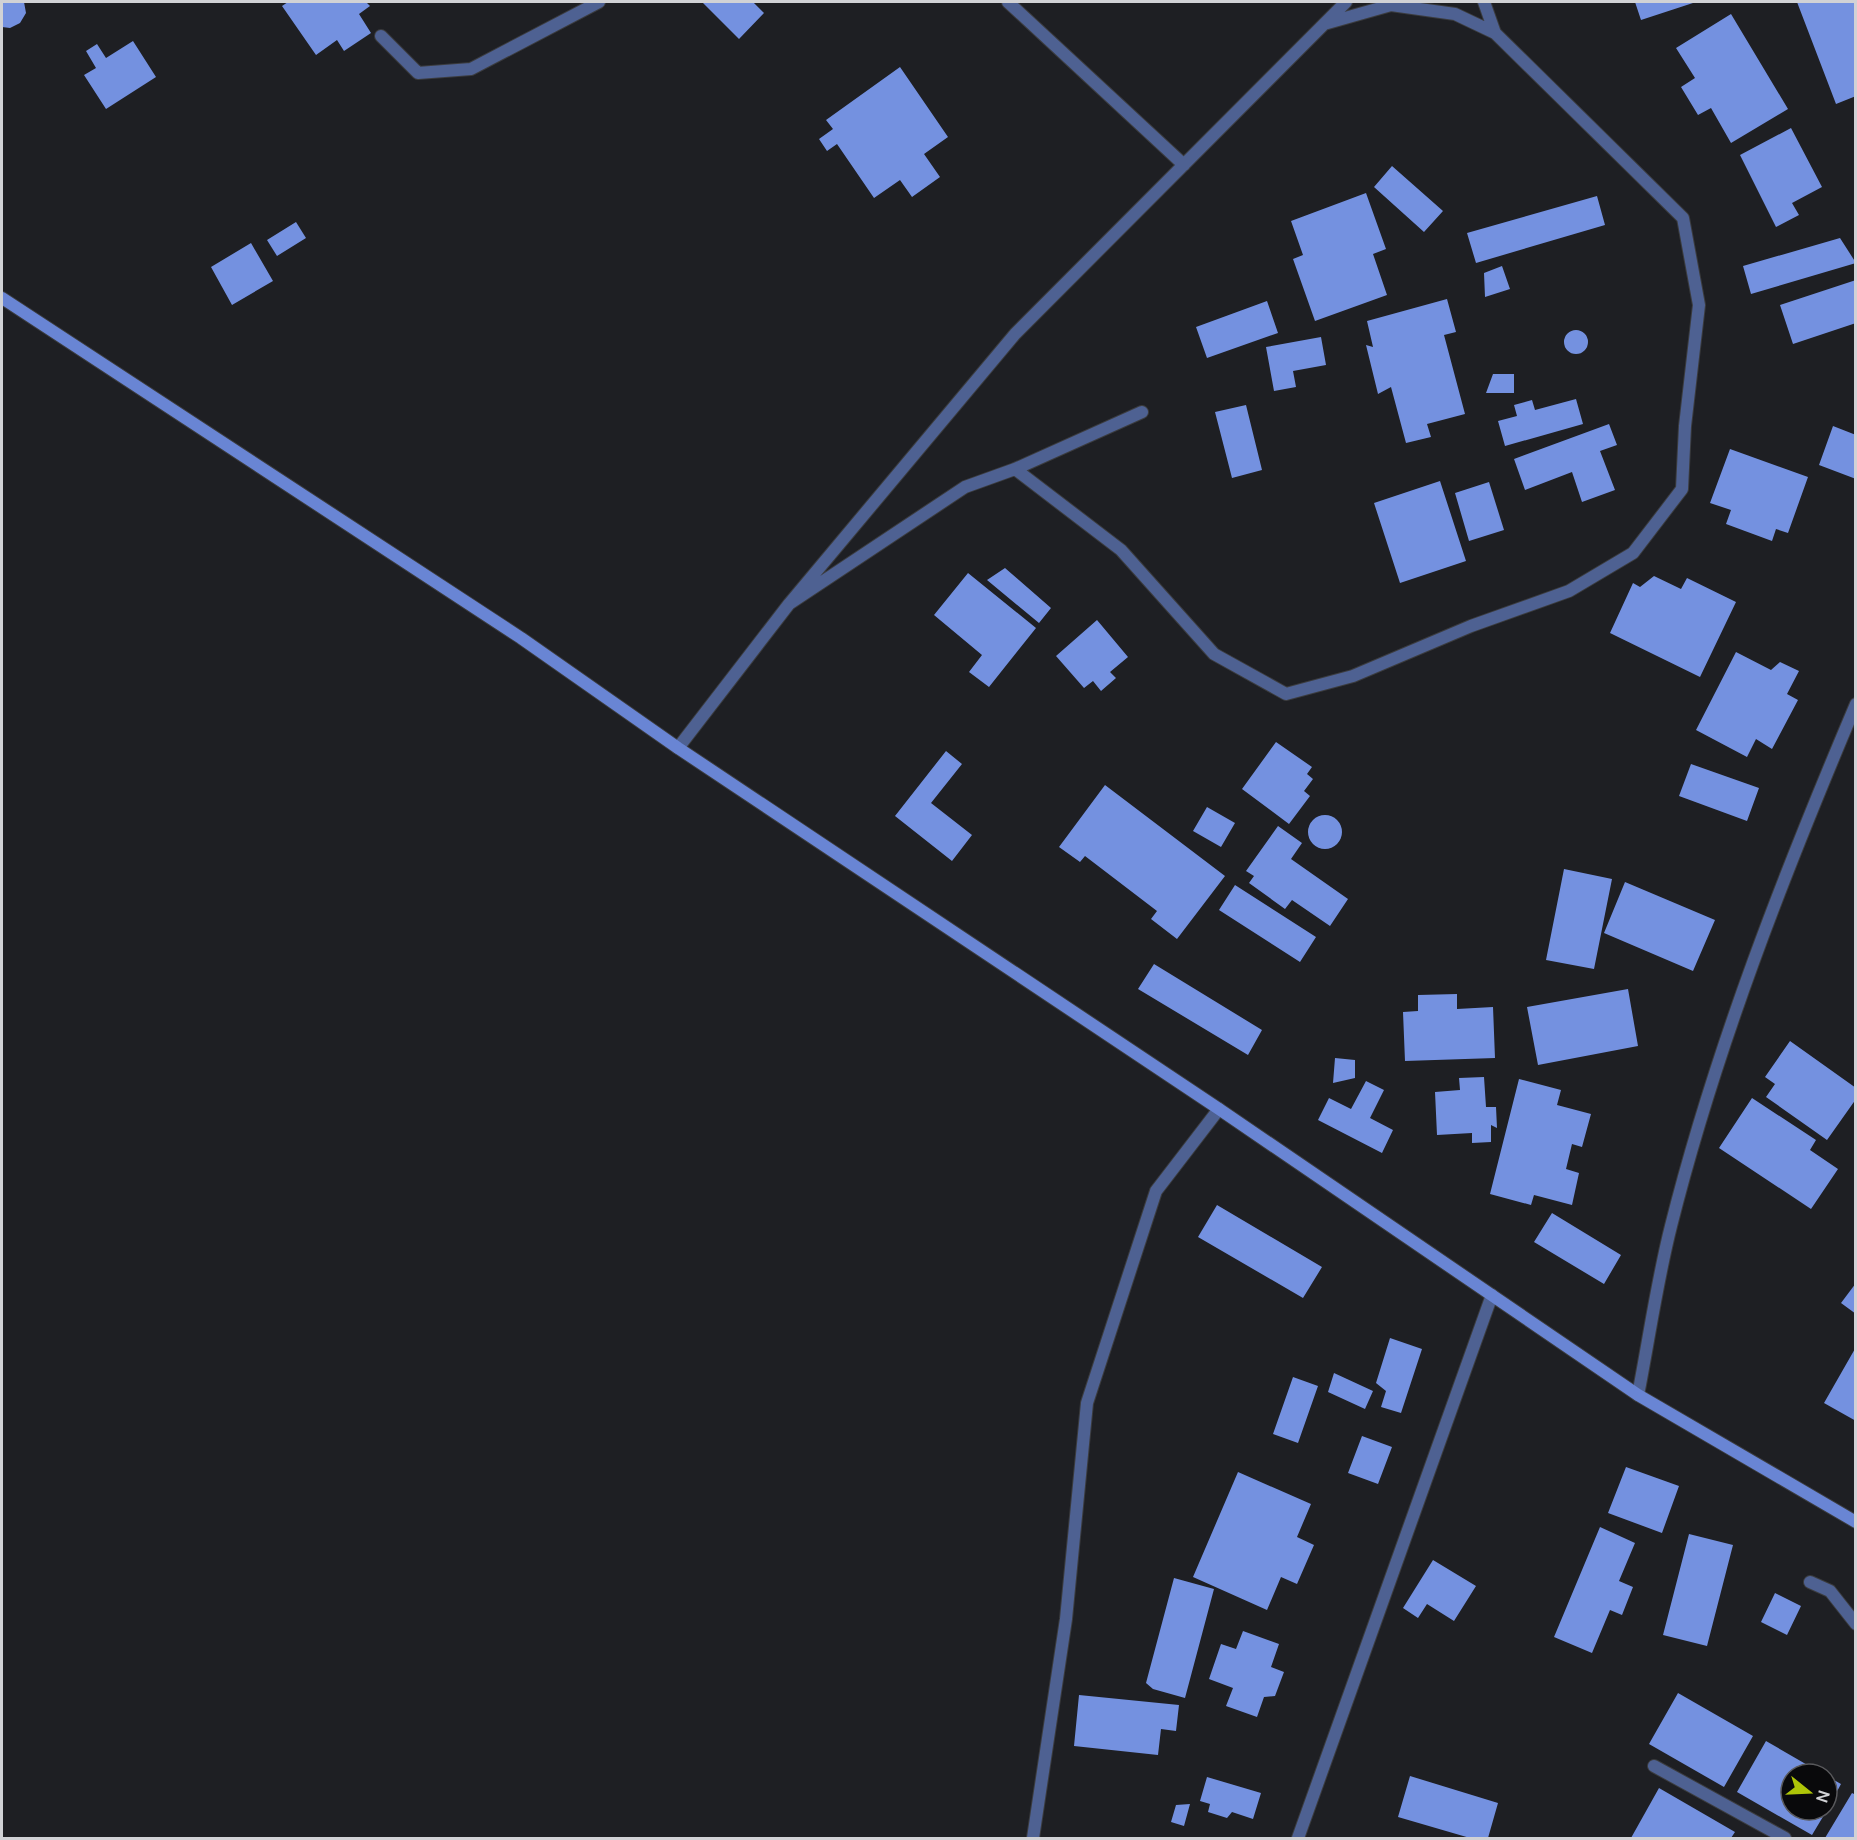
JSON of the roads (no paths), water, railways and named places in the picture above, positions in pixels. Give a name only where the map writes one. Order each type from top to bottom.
[{"type":"street","points":[[381,36],[418,73],[471,69],[598,2]]},
{"type":"street","points":[[1008,2],[1184,165]]},
{"type":"street","points":[[678,748],[789,604],[1015,334],[1346,2]]},
{"type":"street","points":[[1484,2],[1495,33]]},
{"type":"street","points":[[1015,469],[1121,550],[1214,654],[1286,694],[1353,675],[1471,626],[1569,591],[1633,553],[1682,489],[1685,426],[1699,305],[1683,218],[1495,33],[1455,14],[1391,5],[1324,24]]},
{"type":"street","points":[[2,298],[521,638],[678,748],[1219,1109],[1638,1395],[1856,1522]]},
{"type":"street","points":[[789,604],[965,487],[1015,469],[1142,412]]},
{"type":"street","points":[[1638,1395],[1671,1226],[1730,1026],[1792,853],[1856,704]]},
{"type":"street","points":[[1033,1839],[1066,1619],[1087,1403],[1155,1191],[1219,1109]]},
{"type":"street","points":[[1298,1839],[1492,1296]]},
{"type":"street","points":[[1810,1582],[1830,1591],[1856,1624]]},
{"type":"street","points":[[1654,1766],[1785,1839]]}]
